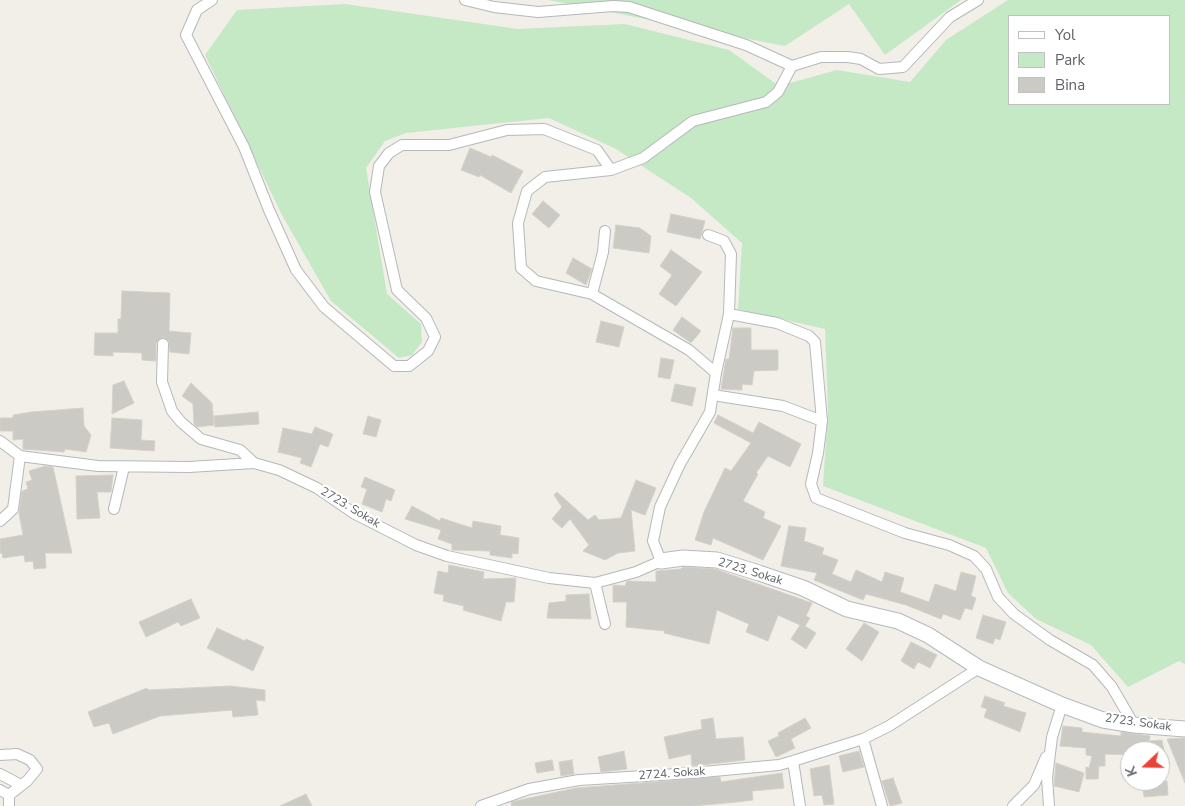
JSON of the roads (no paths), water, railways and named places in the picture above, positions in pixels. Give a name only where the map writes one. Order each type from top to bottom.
[{"type":"street","points":[[212,0],[197,10],[186,35],[244,147],[269,210],[296,270],[324,307],[394,366],[409,366],[428,351],[435,337],[426,318],[397,290],[375,192],[379,166],[389,152],[402,145],[449,144],[507,130],[544,129],[597,150],[611,170]]},
{"type":"street","points":[[464,0],[494,8],[538,12],[613,6],[629,7],[746,45],[792,66],[821,57],[848,57],[861,59],[879,69],[903,67],[950,17],[978,0]]},
{"type":"street","points":[[716,373],[689,350],[592,294],[536,281],[521,268],[518,223],[527,191],[545,177],[611,170],[643,158],[693,121],[766,102],[778,92],[792,66]]},
{"type":"street","points":[[592,294],[604,252],[605,231]]},
{"type":"street","points":[[661,561],[653,541],[660,507],[680,464],[710,412],[716,373],[729,314],[731,254],[724,241],[708,235]]},
{"type":"street","points":[[729,314],[777,323],[809,336],[815,342],[822,421],[818,453],[811,484],[816,498],[905,532],[949,545],[974,556],[986,569],[998,597],[1014,614],[1050,640],[1093,665],[1112,687],[1134,725]]},
{"type":"street","name":"2723. Sokak","points":[[163,344],[162,382],[172,411],[181,422],[202,439],[240,450],[254,463]]},
{"type":"street","points":[[713,395],[782,406],[822,421]]},
{"type":"street","points":[[0,441],[20,456],[13,509],[0,521]]},
{"type":"street","name":"2723. Sokak","points":[[20,456],[124,468],[254,463],[279,470],[317,488],[355,514],[424,548],[447,556],[549,578],[595,584],[636,572],[661,561],[683,558],[717,560],[803,588],[847,609],[898,621],[928,635],[979,668],[1062,705],[1103,720],[1134,725],[1185,729]]},
{"type":"street","points":[[114,509],[124,468]]},
{"type":"street","points":[[595,584],[605,624]]},
{"type":"street","name":"2724. Sokak","points":[[481,806],[529,789],[579,780],[779,765],[863,739],[890,726],[979,668]]},
{"type":"street","points":[[1013,806],[1034,785],[1051,745],[1062,705]]},
{"type":"street","points":[[863,739],[882,806]]},
{"type":"street","points":[[1049,806],[1047,778],[1051,745]]},
{"type":"street","points":[[0,756],[17,754],[30,760],[37,770],[21,785],[4,793],[8,806]]},
{"type":"street","points":[[793,761],[800,806]]},
{"type":"street","points":[[0,774],[21,785]]}]
